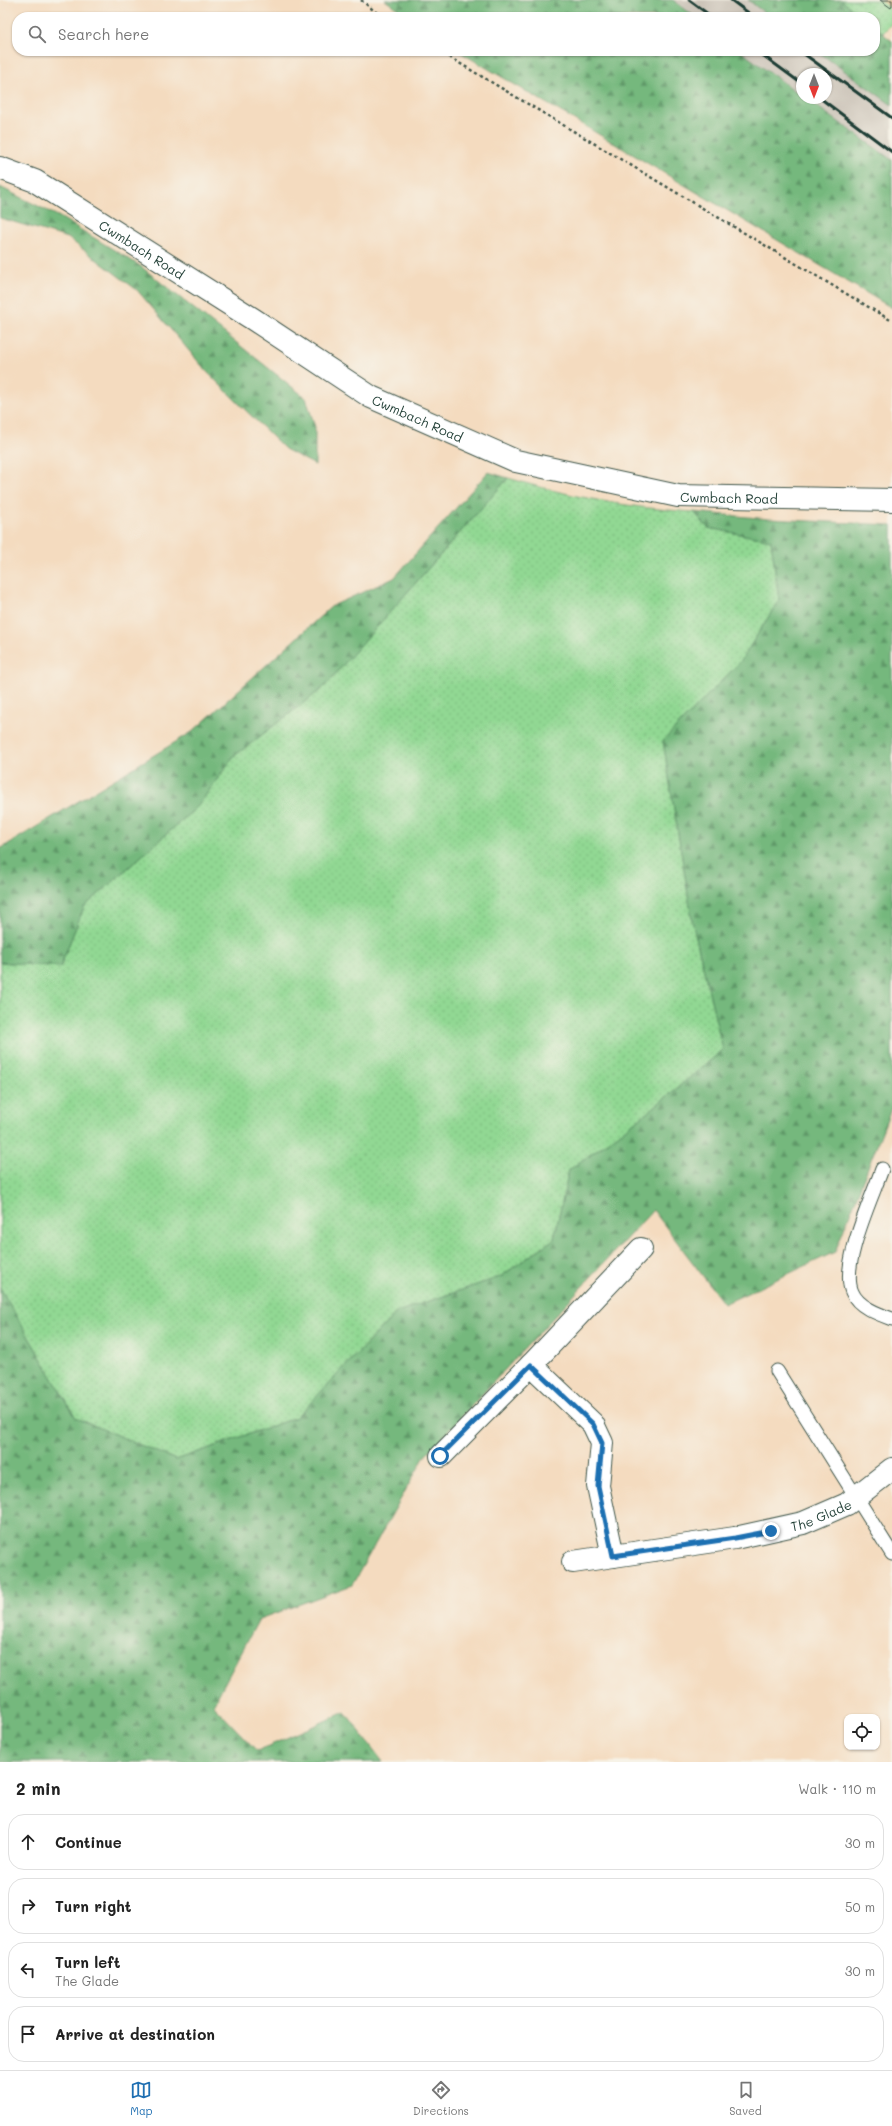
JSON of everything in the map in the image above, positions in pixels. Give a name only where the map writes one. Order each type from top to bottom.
[{"type":"street","name":"Cwmbach Road","points":[[0,168],[35,181],[246,315],[371,397],[516,461],[678,496],[892,500]]},
{"type":"street","points":[[440,1456],[531,1365],[641,1249]]},
{"type":"street","points":[[531,1365],[593,1424],[602,1443],[598,1486],[613,1556]]},
{"type":"street","name":"The Glade","points":[[573,1562],[735,1538],[803,1523],[847,1504],[892,1469]]},
{"type":"lane","points":[[882,1169],[850,1260],[848,1279],[852,1294],[862,1305],[876,1313],[892,1319]]},
{"type":"lane","points":[[777,1371],[892,1554]]},
{"type":"path","points":[[361,0],[376,12]]},
{"type":"path","points":[[447,56],[892,321]]},
{"type":"shaded area","points":[[673,0],[748,0],[764,12],[689,12]]},
{"type":"shaded area","points":[[747,56],[824,56],[892,105],[892,160],[813,104],[832,104],[832,68],[796,68],[796,92]]},
{"type":"green space","points":[[385,0],[673,0],[689,12],[402,12]]},
{"type":"green space","points":[[748,0],[841,0],[856,12],[764,12]]},
{"type":"green space","points":[[841,0],[892,0],[892,23],[883,33],[880,31],[880,12],[856,12]]},
{"type":"green space","points":[[880,31],[892,41],[892,105],[824,56],[880,56]]},
{"type":"green space","points":[[466,56],[747,56],[796,92],[796,104],[813,104],[892,160],[892,308]]},
{"type":"green space","points":[[0,187],[58,216],[139,265],[306,398],[315,427],[315,465],[285,449],[208,373],[137,290],[68,238],[0,218]]},
{"type":"green space","points":[[488,472],[508,478],[323,688],[233,757],[198,806],[84,907],[60,967],[0,962],[0,849],[192,732],[332,606],[394,578]]},
{"type":"green space","points":[[508,478],[555,491],[600,501],[646,508],[694,512],[708,528],[771,540],[779,600],[741,661],[663,741],[693,925],[723,1050],[647,1113],[569,1170],[554,1239],[500,1277],[397,1312],[297,1417],[176,1460],[76,1418],[0,1288],[0,962],[60,967],[84,907],[198,806],[233,757],[323,688]]},
{"type":"green space","points":[[694,512],[769,519],[892,525],[892,1106],[835,1252],[724,1304],[653,1210],[425,1456],[352,1585],[259,1619],[213,1705],[257,1751],[345,1712],[383,1762],[0,1762],[0,1288],[76,1418],[176,1460],[297,1417],[397,1312],[500,1277],[554,1239],[569,1170],[647,1113],[723,1050],[693,925],[663,741],[741,661],[779,600],[771,540],[708,528]]},
{"type":"building","points":[[880,0],[892,0],[891,8]]},
{"type":"railway","points":[[689,0],[705,12]]},
{"type":"railway","points":[[731,0],[747,12]]},
{"type":"railway","points":[[764,56],[796,80]]},
{"type":"railway","points":[[807,56],[892,118]]},
{"type":"railway","points":[[828,104],[892,152]]},
{"type":"route","points":[[440,1456],[531,1365],[593,1424],[602,1443],[598,1486],[613,1556],[735,1538],[771,1531]]}]
